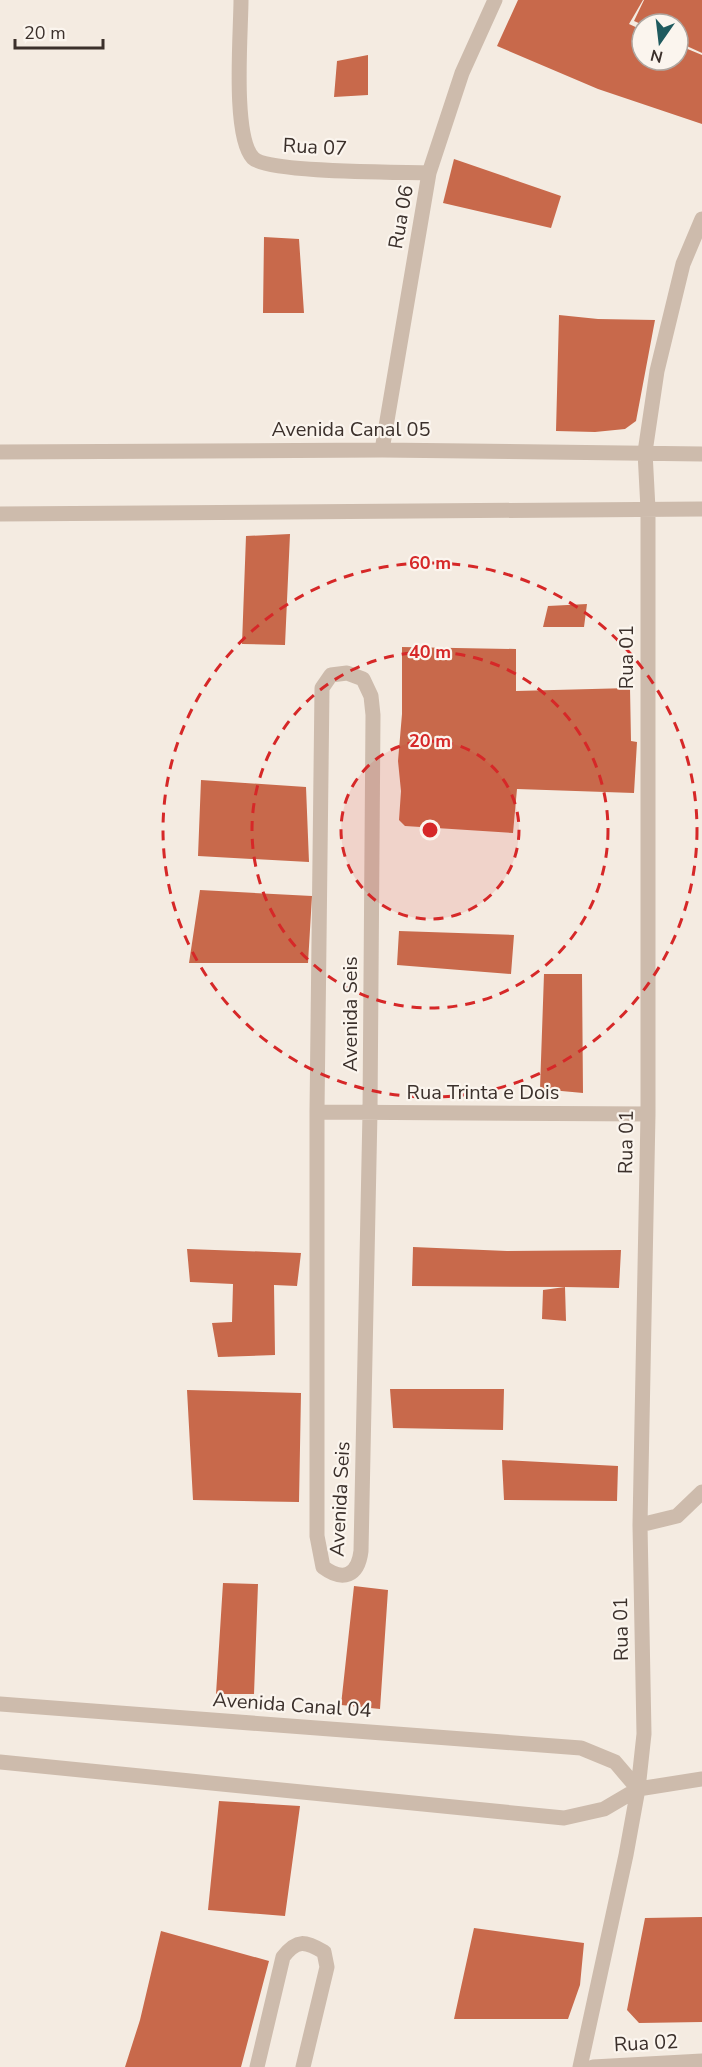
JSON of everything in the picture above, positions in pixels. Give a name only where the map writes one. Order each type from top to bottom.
[{"type":"street","name":"Rua 07","points":[[242,0],[240,112],[246,144],[253,158],[260,163],[288,169],[429,173]]},
{"type":"street","name":"Rua 06","points":[[382,450],[429,173],[462,74],[495,0]]},
{"type":"street","name":"Rua 01","points":[[580,2067],[626,1855],[638,1789],[644,1734],[640,1525],[648,1114],[648,509],[645,452],[659,361],[683,264],[702,219]]},
{"type":"street","name":"Avenida Canal 05","points":[[0,452],[382,450],[702,454]]},
{"type":"street","points":[[0,514],[702,509]]},
{"type":"street","name":"Avenida Seis","points":[[347,673],[363,679],[371,696],[373,715],[370,1112],[361,1551],[360,1563],[355,1570],[349,1574],[340,1575],[331,1573],[323,1566],[317,1536],[317,1112],[322,688],[331,675],[347,673]]},
{"type":"street","name":"Rua Trinta e Dois","points":[[317,1112],[648,1114]]},
{"type":"street","points":[[640,1525],[677,1516],[702,1492]]},
{"type":"street","name":"Avenida Canal 04","points":[[0,1704],[581,1748],[615,1762],[638,1789]]},
{"type":"street","points":[[0,1762],[564,1818],[604,1809],[638,1789],[702,1779]]},
{"type":"street","points":[[257,2067],[283,1957],[295,1945],[309,1943],[324,1952],[327,1967],[303,2067]]},
{"type":"street","name":"Rua 02","points":[[593,2067],[702,2061]]},
{"type":"building","points":[[518,0],[643,0],[636,12],[630,12],[630,72],[690,72],[690,50],[702,55],[702,124],[598,89],[497,46]]},
{"type":"building","points":[[644,0],[702,0],[702,53],[690,48],[690,12],[638,12]]},
{"type":"building","points":[[368,55],[368,95],[334,97],[337,61]]},
{"type":"building","points":[[454,159],[561,196],[551,228],[443,203]]},
{"type":"building","points":[[264,237],[299,239],[304,313],[263,313]]},
{"type":"building","points":[[559,315],[598,319],[655,320],[636,421],[625,429],[595,432],[556,431]]},
{"type":"building","points":[[290,534],[285,645],[242,644],[246,536]]},
{"type":"building","points":[[587,604],[584,627],[543,627],[548,606]]},
{"type":"building","points":[[402,647],[516,649],[516,691],[630,688],[631,741],[637,742],[634,793],[517,789],[513,833],[405,826],[399,820],[401,791],[398,761],[402,714]]},
{"type":"building","points":[[201,780],[306,787],[309,862],[198,856]]},
{"type":"building","points":[[200,890],[312,896],[308,963],[189,963]]},
{"type":"building","points":[[399,931],[514,935],[511,974],[397,965]]},
{"type":"building","points":[[544,974],[582,974],[583,1093],[540,1089]]},
{"type":"building","points":[[413,1247],[507,1251],[621,1250],[619,1288],[412,1286]]},
{"type":"building","points":[[187,1249],[301,1253],[297,1286],[274,1285],[275,1355],[218,1357],[212,1323],[232,1322],[233,1284],[190,1282]]},
{"type":"building","points":[[565,1287],[566,1321],[542,1319],[543,1290]]},
{"type":"building","points":[[390,1389],[504,1389],[503,1430],[393,1428]]},
{"type":"building","points":[[187,1390],[301,1393],[299,1502],[193,1500]]},
{"type":"building","points":[[502,1460],[618,1466],[617,1501],[504,1500]]},
{"type":"building","points":[[223,1583],[258,1584],[254,1694],[216,1694]]},
{"type":"building","points":[[354,1586],[388,1590],[380,1709],[341,1705]]},
{"type":"building","points":[[219,1801],[300,1806],[285,1916],[208,1910]]},
{"type":"building","points":[[702,1917],[702,2022],[639,2023],[627,2010],[645,1918]]},
{"type":"building","points":[[474,1928],[584,1943],[580,1985],[568,2019],[454,2019]]},
{"type":"building","points":[[161,1931],[269,1961],[241,2067],[125,2067],[140,2020]]}]
